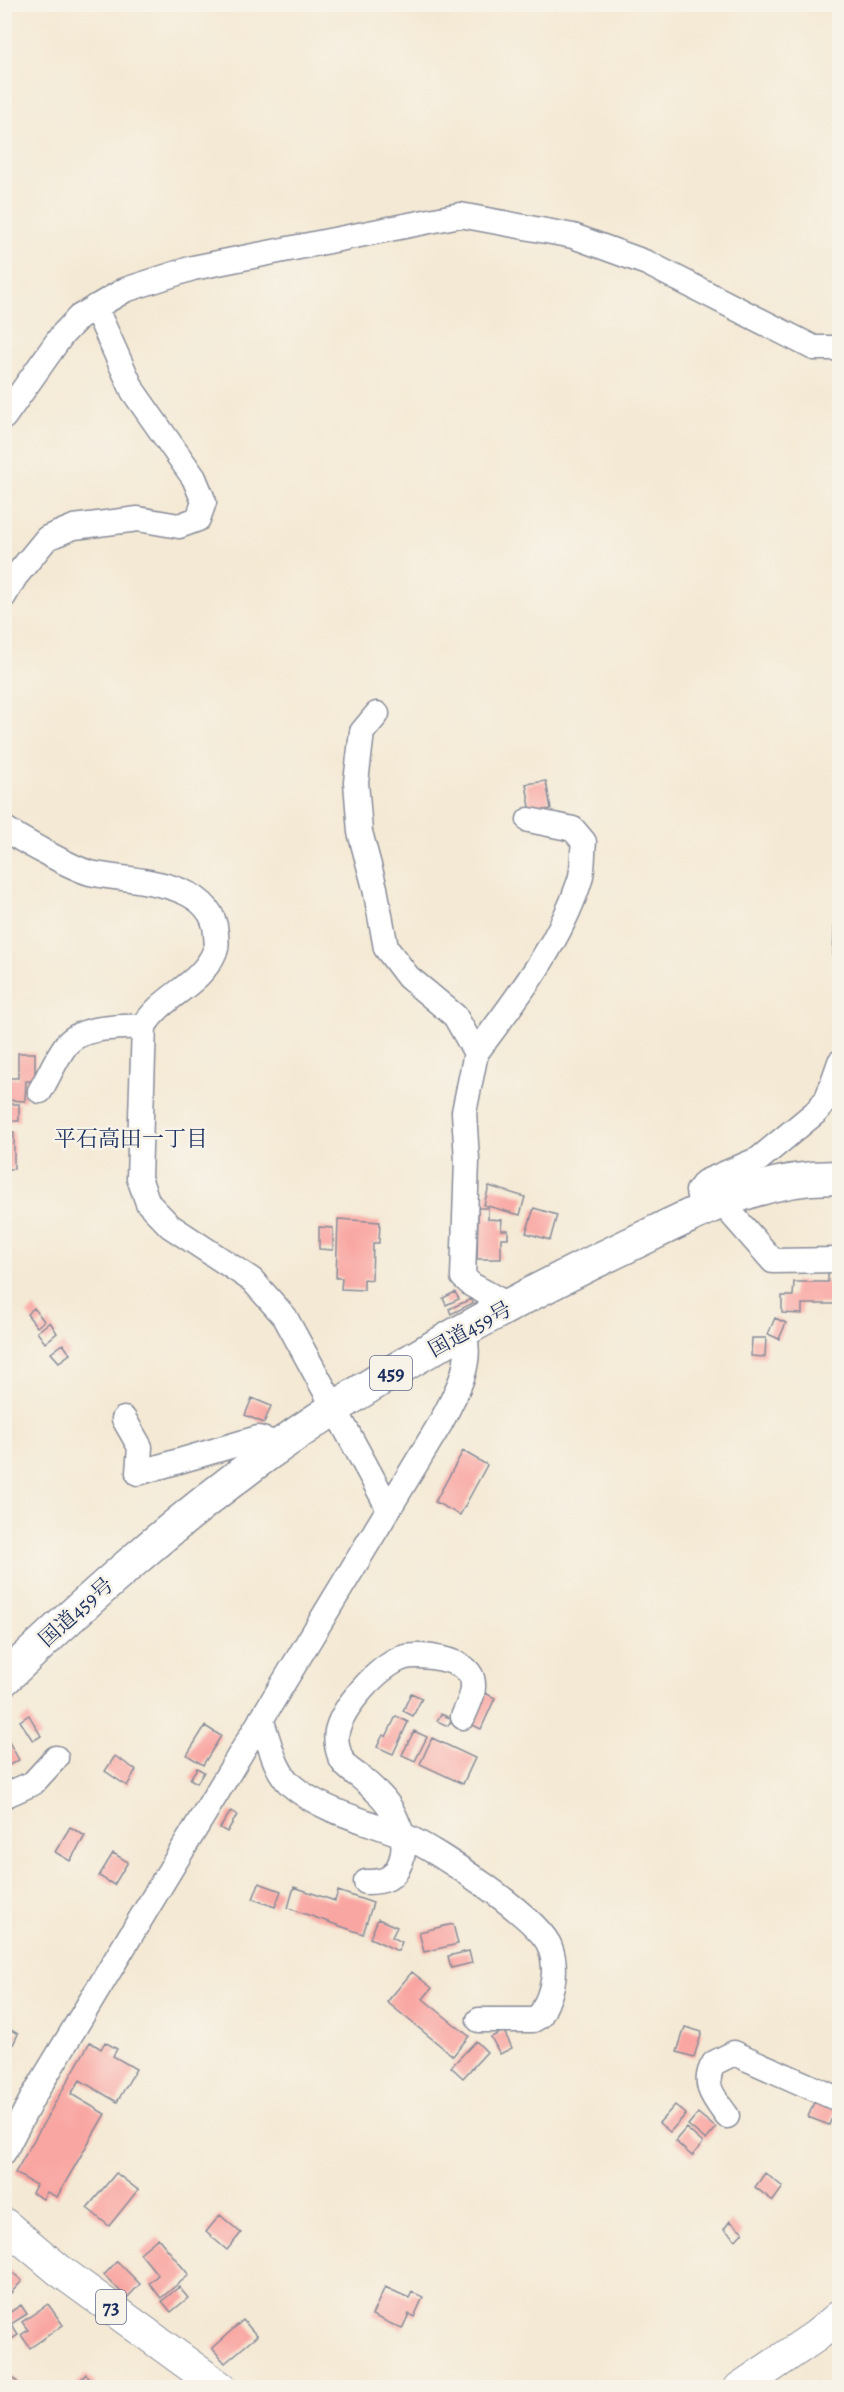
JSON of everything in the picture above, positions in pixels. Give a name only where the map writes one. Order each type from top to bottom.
[{"type":"highway","name":"国道459号","points":[[4,1679],[155,1542],[281,1445],[333,1409],[510,1306],[601,1258],[712,1207],[789,1179],[840,1178]]},
{"type":"main road","name":"73","points":[[4,2224],[204,2383]]},
{"type":"main road","points":[[740,2388],[816,2336],[840,2316]]},
{"type":"street","points":[[4,417],[62,335],[79,317],[124,290],[193,268],[460,215],[575,237],[647,263],[814,348],[840,348]]},
{"type":"street","points":[[4,596],[15,577],[47,538],[74,527],[138,519],[179,526],[198,519],[204,502],[194,478],[133,391],[95,307]]},
{"type":"street","points":[[377,714],[362,732],[356,782],[360,832],[375,888],[386,948],[408,977],[455,1017],[476,1053]]},
{"type":"street","points":[[510,1306],[472,1285],[463,1277],[467,1160],[464,1112],[476,1053],[535,972],[557,933],[580,882],[584,842],[573,829],[529,820]]},
{"type":"street","points":[[4,828],[88,872],[166,885],[205,907],[215,924],[217,949],[203,974],[150,1016],[144,1026],[139,1178],[148,1203],[170,1226],[252,1280],[285,1317],[388,1508]]},
{"type":"street","points":[[40,1091],[67,1044],[78,1035],[144,1026]]},
{"type":"street","points":[[837,1260],[773,1261],[712,1207],[698,1191],[705,1182],[759,1159],[816,1112],[827,1098],[840,1062]]},
{"type":"street","points":[[4,2152],[34,2095],[459,1388],[466,1365],[468,1346],[464,1332]]},
{"type":"street","points":[[124,1419],[140,1447],[138,1473],[258,1438],[281,1445]]},
{"type":"street","points":[[366,1882],[386,1882],[395,1873],[402,1858],[404,1836],[391,1805],[343,1764],[337,1748],[336,1733],[346,1708],[372,1679],[402,1658],[423,1656],[444,1659],[469,1671],[473,1695],[463,1717]]},
{"type":"street","points":[[261,1719],[280,1771],[289,1783],[306,1798],[404,1836],[435,1852],[516,1908],[549,1944],[554,1965],[554,1984],[540,2016],[533,2020],[479,2020]]},
{"type":"street","points":[[4,1796],[33,1783],[56,1758]]},
{"type":"street","points":[[727,2116],[709,2090],[707,2078],[714,2063],[734,2053],[840,2100]]},
{"type":"building","points":[[546,781],[551,809],[531,813],[526,784]]},
{"type":"building","points":[[835,914],[840,914],[840,955],[833,955]]},
{"type":"building","points":[[18,1053],[35,1053],[35,1081],[26,1081],[25,1101],[5,1100],[5,1078],[18,1078]]},
{"type":"building","points":[[4,1104],[19,1104],[19,1121],[4,1121]]},
{"type":"building","points":[[4,1132],[14,1132],[14,1169],[4,1169]]},
{"type":"building","points":[[489,1186],[525,1197],[520,1215],[484,1205]]},
{"type":"building","points":[[478,1208],[488,1208],[488,1219],[502,1220],[501,1230],[508,1230],[508,1238],[501,1238],[501,1259],[477,1259]]},
{"type":"building","points":[[534,1208],[557,1215],[550,1240],[526,1233]]},
{"type":"building","points":[[338,1219],[380,1222],[379,1243],[373,1243],[372,1280],[364,1279],[364,1290],[341,1289],[342,1278],[336,1278]]},
{"type":"building","points":[[319,1227],[333,1228],[333,1250],[319,1249]]},
{"type":"building","points":[[828,1273],[840,1273],[837,1304],[802,1304],[802,1314],[782,1313],[782,1296],[793,1296],[794,1282],[828,1282]]},
{"type":"building","points":[[455,1292],[459,1299],[446,1305],[443,1298]]},
{"type":"building","points":[[471,1299],[473,1303],[451,1314],[449,1309]]},
{"type":"building","points":[[34,1308],[44,1321],[37,1327],[27,1314]]},
{"type":"building","points":[[775,1318],[786,1323],[779,1339],[768,1334]]},
{"type":"building","points":[[50,1322],[57,1333],[45,1343],[37,1332]]},
{"type":"building","points":[[752,1338],[766,1338],[765,1357],[751,1356]]},
{"type":"building","points":[[63,1344],[70,1354],[59,1362],[51,1353]]},
{"type":"building","points":[[252,1398],[271,1406],[264,1423],[245,1415]]},
{"type":"building","points":[[463,1451],[487,1465],[460,1515],[435,1502]]},
{"type":"building","points":[[411,1693],[422,1698],[413,1716],[403,1711]]},
{"type":"building","points":[[485,1693],[495,1698],[481,1729],[470,1724]]},
{"type":"building","points":[[441,1714],[452,1719],[448,1726],[437,1721]]},
{"type":"building","points":[[29,1715],[41,1736],[33,1741],[20,1721]]},
{"type":"building","points":[[396,1716],[408,1722],[393,1754],[377,1747],[383,1735],[386,1737]]},
{"type":"building","points":[[205,1726],[221,1736],[203,1765],[187,1755]]},
{"type":"building","points":[[414,1731],[427,1737],[415,1761],[402,1755]]},
{"type":"building","points":[[432,1738],[475,1758],[463,1784],[420,1764]]},
{"type":"building","points":[[9,1742],[19,1760],[4,1768],[4,1745]]},
{"type":"building","points":[[115,1756],[136,1770],[127,1786],[105,1771]]},
{"type":"building","points":[[197,1768],[204,1772],[197,1783],[190,1779]]},
{"type":"building","points":[[231,1811],[237,1815],[227,1832],[220,1828]]},
{"type":"building","points":[[70,1827],[85,1836],[70,1861],[55,1852]]},
{"type":"building","points":[[113,1853],[128,1862],[114,1885],[99,1876]]},
{"type":"building","points":[[259,1883],[281,1891],[275,1907],[253,1899]]},
{"type":"building","points":[[294,1887],[335,1901],[338,1891],[373,1903],[363,1934],[288,1908]]},
{"type":"building","points":[[378,1919],[397,1927],[392,1937],[402,1942],[398,1951],[370,1938]]},
{"type":"building","points":[[453,1924],[458,1944],[424,1952],[419,1932]]},
{"type":"building","points":[[469,1951],[472,1963],[451,1968],[448,1956]]},
{"type":"building","points":[[412,1972],[432,1988],[423,1999],[469,2036],[453,2056],[387,2002]]},
{"type":"building","points":[[4,2026],[18,2034],[4,2064]]},
{"type":"building","points":[[685,2027],[702,2032],[694,2057],[677,2052]]},
{"type":"building","points":[[504,2031],[512,2048],[500,2054],[491,2037]]},
{"type":"building","points":[[476,2041],[487,2052],[463,2078],[451,2067]]},
{"type":"building","points":[[90,2042],[101,2049],[105,2042],[117,2049],[113,2056],[136,2069],[117,2102],[80,2080],[71,2094],[105,2114],[57,2197],[47,2192],[43,2199],[32,2193],[36,2185],[15,2173]]},
{"type":"building","points":[[814,2102],[835,2110],[829,2125],[808,2117]]},
{"type":"building","points":[[675,2105],[686,2114],[670,2132],[659,2123]]},
{"type":"building","points":[[698,2113],[716,2128],[706,2140],[688,2125]]},
{"type":"building","points":[[686,2128],[703,2143],[692,2156],[675,2141]]},
{"type":"building","points":[[116,2173],[138,2190],[109,2226],[87,2208]]},
{"type":"building","points":[[765,2173],[783,2187],[773,2201],[755,2187]]},
{"type":"building","points":[[220,2215],[241,2233],[227,2250],[206,2232]]},
{"type":"building","points":[[730,2221],[743,2232],[736,2240],[724,2229]]},
{"type":"building","points":[[158,2238],[189,2275],[161,2298],[149,2283],[158,2275],[140,2253]]},
{"type":"building","points":[[117,2261],[140,2284],[127,2298],[104,2275]]},
{"type":"building","points":[[10,2270],[22,2281],[8,2296],[4,2293],[4,2276]]},
{"type":"building","points":[[179,2287],[188,2298],[171,2312],[162,2301]]},
{"type":"building","points":[[385,2287],[409,2298],[412,2292],[423,2297],[414,2317],[409,2314],[402,2329],[372,2315]]},
{"type":"building","points":[[48,2304],[63,2325],[30,2348],[21,2335],[28,2330],[22,2322]]},
{"type":"building","points":[[21,2305],[27,2314],[11,2324],[18,2335],[4,2344],[4,2316]]},
{"type":"building","points":[[243,2320],[257,2336],[225,2363],[212,2348]]},
{"type":"building","points":[[4,2368],[18,2383],[13,2388],[8,2388],[4,2384]]},
{"type":"building","points":[[86,2374],[95,2383],[91,2388],[73,2388]]},
{"type":"district","name":"平石高田一丁目","points":[[131,1139]]}]
